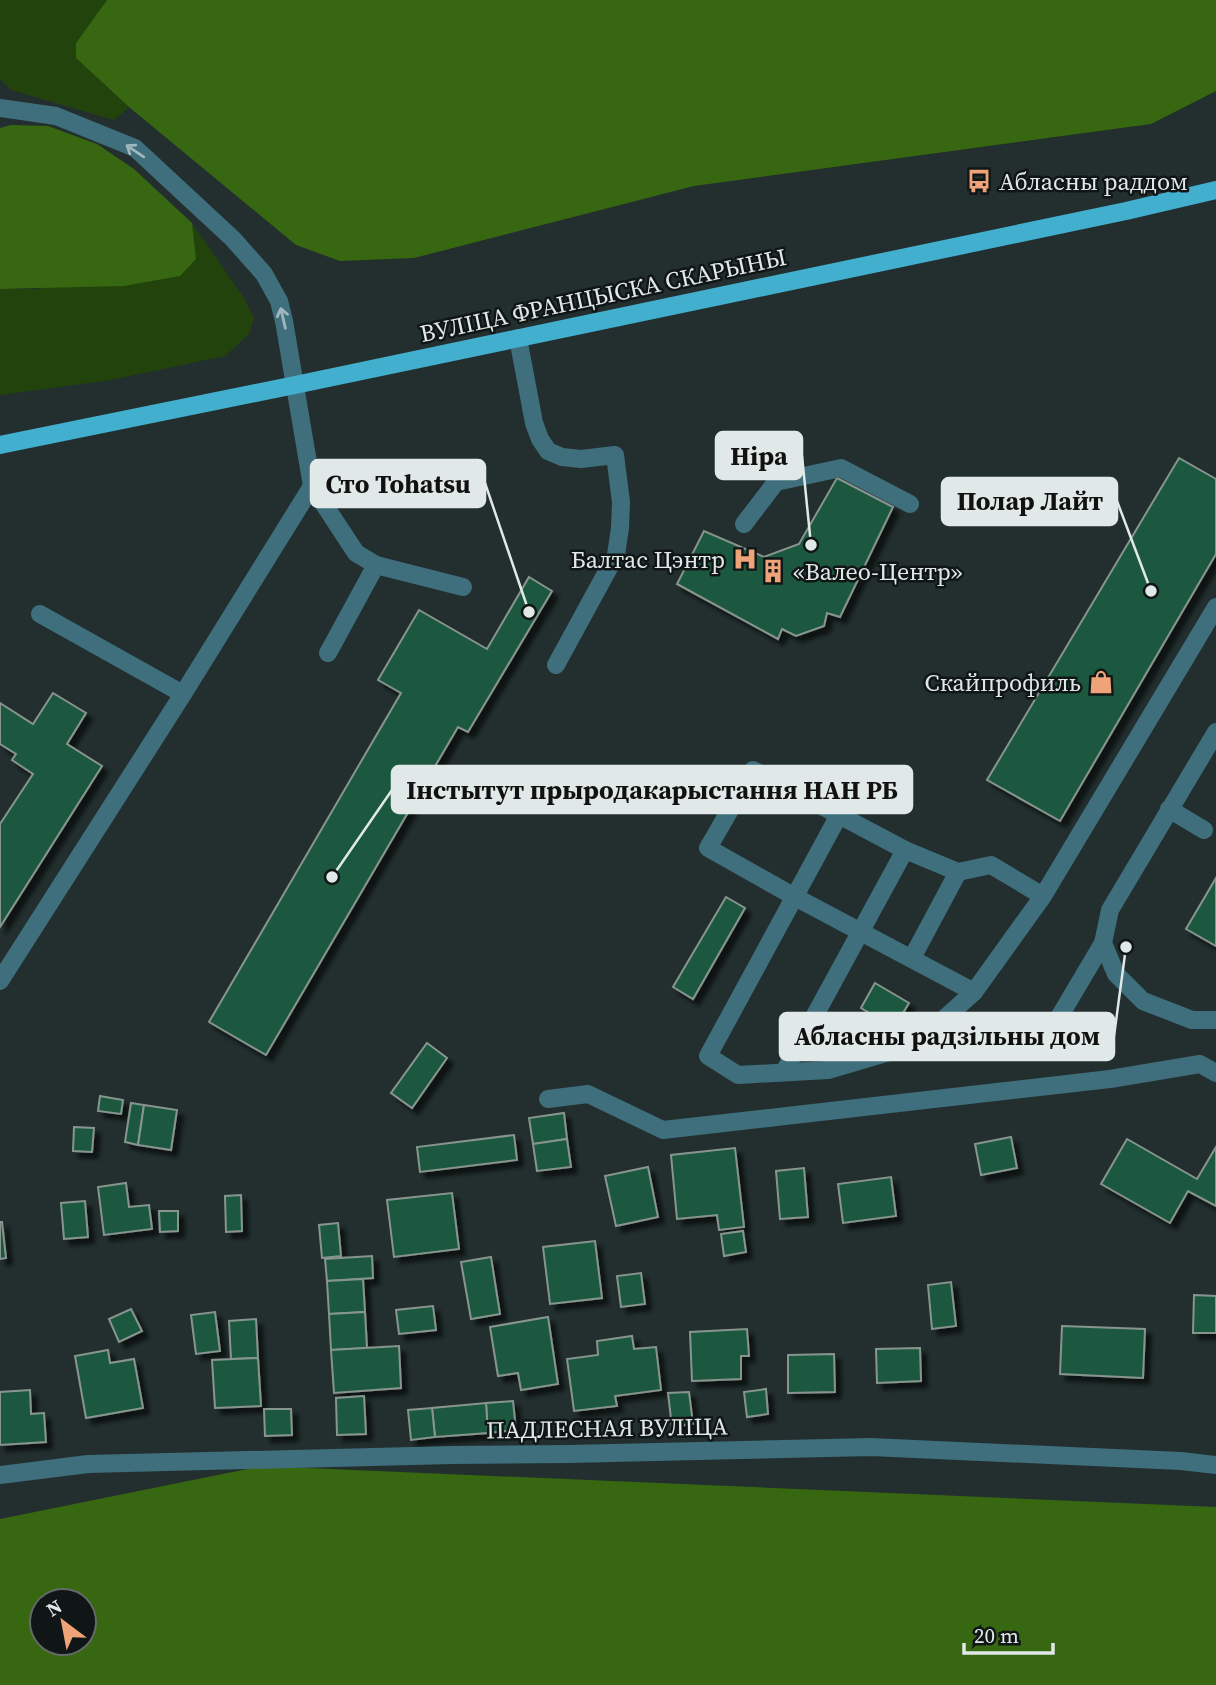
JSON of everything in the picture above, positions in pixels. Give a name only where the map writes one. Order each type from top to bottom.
[{"type":"main road","name":"ВУЛІЦА ФРАНЦЫСКА СКАРЫНЫ","points":[[0,445],[1216,190]]},
{"type":"street","points":[[0,108],[56,116],[135,148],[233,239],[264,274],[279,301],[312,486],[356,554],[376,565],[463,587]]},
{"type":"street","points":[[518,338],[534,423],[540,439],[548,451],[562,457],[581,459],[615,455],[621,502],[617,555],[556,665]]},
{"type":"street","points":[[744,524],[776,482],[841,468],[910,504]]},
{"type":"street","points":[[0,981],[312,486]]},
{"type":"street","points":[[328,653],[376,565]]},
{"type":"street","points":[[839,815],[708,1056],[738,1075],[828,1070],[916,1044],[974,992],[1043,896],[1216,607]]},
{"type":"street","points":[[40,614],[183,694]]},
{"type":"street","points":[[1045,1041],[1103,943],[1110,910],[1216,732]]},
{"type":"street","points":[[974,992],[708,848],[753,770],[905,850],[958,872],[991,865],[1043,896]]},
{"type":"street","points":[[1169,809],[1203,830]]},
{"type":"street","points":[[785,1073],[905,850]]},
{"type":"street","points":[[912,958],[958,872]]},
{"type":"street","points":[[1103,943],[1116,974],[1143,1001],[1192,1020],[1216,1020]]},
{"type":"street","points":[[548,1099],[588,1094],[663,1130],[1110,1079],[1200,1064],[1216,1073]]},
{"type":"street","name":"ПАДЛЕСНАЯ ВУЛІЦА","points":[[0,1475],[88,1464],[871,1447],[1181,1461],[1216,1465]]},
{"type":"green space","points":[[0,0],[107,0],[76,43],[76,58],[129,107],[114,120],[11,90],[0,79]]},
{"type":"green space","points":[[107,0],[1216,0],[1216,91],[1151,124],[694,186],[414,258],[340,261],[296,245],[129,107],[76,58],[76,43]]},
{"type":"green space","points":[[11,125],[48,126],[97,144],[134,169],[192,223],[196,259],[180,276],[124,286],[0,289],[0,128]]},
{"type":"green space","points":[[192,223],[244,298],[254,318],[249,334],[225,356],[111,380],[0,395],[0,289],[39,289],[196,259]]},
{"type":"green space","points":[[262,1466],[1216,1507],[1216,1685],[0,1685],[0,1519]]},
{"type":"building","points":[[1179,458],[1216,479],[1216,554],[1060,821],[987,780]]},
{"type":"building","name":"«Валео-Центр»","points":[[837,478],[893,507],[840,617],[827,613],[824,626],[796,636],[782,629],[778,639],[677,584],[704,531],[764,557],[799,544]]},
{"type":"building","points":[[529,577],[552,591],[468,732],[458,727],[266,1055],[209,1022],[401,693],[378,680],[419,610],[487,649]]},
{"type":"building","points":[[53,693],[86,713],[67,744],[102,766],[0,927],[0,824],[33,774],[12,760],[16,754],[0,744],[0,703],[33,724]]},
{"type":"building","points":[[1216,878],[1216,946],[1186,929]]},
{"type":"building","points":[[726,897],[745,908],[693,999],[673,987]]},
{"type":"building","points":[[875,983],[909,1003],[894,1028],[861,1008]]},
{"type":"building","points":[[427,1043],[447,1058],[412,1108],[391,1093]]},
{"type":"building","points":[[100,1096],[123,1100],[121,1114],[98,1111]]},
{"type":"building","points":[[131,1103],[144,1105],[138,1145],[125,1142]]},
{"type":"building","points":[[144,1105],[177,1110],[171,1150],[138,1145]]},
{"type":"building","points":[[564,1113],[567,1139],[533,1144],[529,1118]]},
{"type":"building","points":[[74,1127],[94,1128],[92,1152],[73,1151]]},
{"type":"building","points":[[514,1135],[517,1160],[420,1172],[417,1147]]},
{"type":"building","points":[[1011,1137],[1017,1168],[981,1175],[975,1144]]},
{"type":"building","points":[[567,1139],[571,1167],[537,1171],[533,1144]]},
{"type":"building","points":[[1127,1139],[1197,1179],[1216,1147],[1216,1206],[1188,1191],[1170,1223],[1101,1184]]},
{"type":"building","points":[[735,1148],[744,1227],[719,1230],[717,1215],[677,1219],[671,1155]]},
{"type":"building","points":[[648,1167],[658,1217],[616,1226],[605,1176]]},
{"type":"building","points":[[804,1168],[808,1217],[780,1219],[776,1171]]},
{"type":"building","points":[[891,1177],[896,1216],[843,1223],[838,1184]]},
{"type":"building","points":[[126,1183],[129,1207],[149,1205],[152,1229],[104,1235],[98,1187]]},
{"type":"building","points":[[452,1193],[459,1249],[394,1257],[387,1200]]},
{"type":"building","points":[[241,1195],[242,1231],[226,1232],[225,1196]]},
{"type":"building","points":[[85,1201],[88,1237],[64,1239],[61,1203]]},
{"type":"building","points":[[159,1211],[178,1211],[178,1231],[160,1232]]},
{"type":"building","points":[[0,1222],[6,1258],[0,1259]]},
{"type":"building","points":[[338,1223],[341,1256],[322,1258],[319,1225]]},
{"type":"building","points":[[743,1231],[746,1252],[724,1256],[721,1234]]},
{"type":"building","points":[[595,1241],[602,1298],[550,1304],[543,1247]]},
{"type":"building","points":[[372,1256],[373,1278],[327,1281],[325,1259]]},
{"type":"building","points":[[491,1257],[500,1314],[471,1319],[461,1262]]},
{"type":"building","points":[[641,1273],[645,1304],[621,1307],[617,1276]]},
{"type":"building","points":[[363,1279],[365,1312],[329,1314],[327,1281]]},
{"type":"building","points":[[951,1282],[956,1326],[932,1329],[928,1285]]},
{"type":"building","points":[[1194,1295],[1216,1296],[1216,1333],[1193,1333]]},
{"type":"building","points":[[433,1306],[436,1330],[399,1334],[396,1310]]},
{"type":"building","points":[[131,1309],[142,1331],[119,1342],[109,1319]]},
{"type":"building","points":[[215,1312],[220,1351],[196,1354],[191,1315]]},
{"type":"building","points":[[365,1312],[367,1348],[331,1350],[329,1314]]},
{"type":"building","points":[[548,1317],[558,1384],[521,1390],[518,1373],[498,1376],[490,1327]]},
{"type":"building","points":[[256,1319],[258,1358],[231,1359],[229,1321]]},
{"type":"building","points":[[1062,1326],[1145,1329],[1143,1378],[1060,1374]]},
{"type":"building","points":[[747,1329],[749,1356],[741,1356],[741,1379],[692,1381],[690,1332]]},
{"type":"building","points":[[632,1336],[634,1349],[656,1347],[661,1390],[615,1396],[617,1406],[574,1411],[567,1359],[598,1355],[597,1341]]},
{"type":"building","points":[[399,1346],[401,1388],[334,1393],[331,1350]]},
{"type":"building","points":[[920,1348],[921,1381],[877,1383],[876,1349]]},
{"type":"building","points":[[108,1350],[110,1363],[134,1359],[143,1408],[86,1418],[75,1356]]},
{"type":"building","points":[[834,1354],[835,1392],[788,1393],[788,1355]]},
{"type":"building","points":[[258,1358],[261,1406],[215,1408],[212,1360]]},
{"type":"building","points":[[766,1389],[768,1414],[747,1417],[744,1392]]},
{"type":"building","points":[[30,1390],[31,1414],[44,1413],[46,1442],[0,1445],[0,1392]]},
{"type":"building","points":[[689,1392],[693,1424],[672,1427],[668,1393]]},
{"type":"building","points":[[364,1396],[366,1434],[337,1435],[336,1398]]},
{"type":"building","points":[[513,1401],[516,1430],[488,1433],[486,1403]]},
{"type":"building","points":[[486,1403],[488,1433],[435,1437],[432,1408]]},
{"type":"building","points":[[432,1408],[435,1437],[411,1440],[408,1410]]},
{"type":"building","points":[[264,1409],[291,1409],[292,1435],[265,1436]]},
{"type":"place","name":"Абласны раддом","points":[[979,181]]},
{"type":"place","name":"Ніра","points":[[811,545]]},
{"type":"place","name":"Балтас Цэнтр","points":[[745,559]]},
{"type":"place","name":"«Валео-Центр»","points":[[773,571]]},
{"type":"place","name":"Полар Лайт","points":[[1151,591]]},
{"type":"place","name":"Сто Tohatsu","points":[[529,612]]},
{"type":"place","name":"Скайпрофиль","points":[[1101,682]]},
{"type":"place","name":"Інстытут прыродакарыстання НАН РБ","points":[[332,877]]},
{"type":"place","name":"Абласны радзільны дом","points":[[1126,947]]}]
